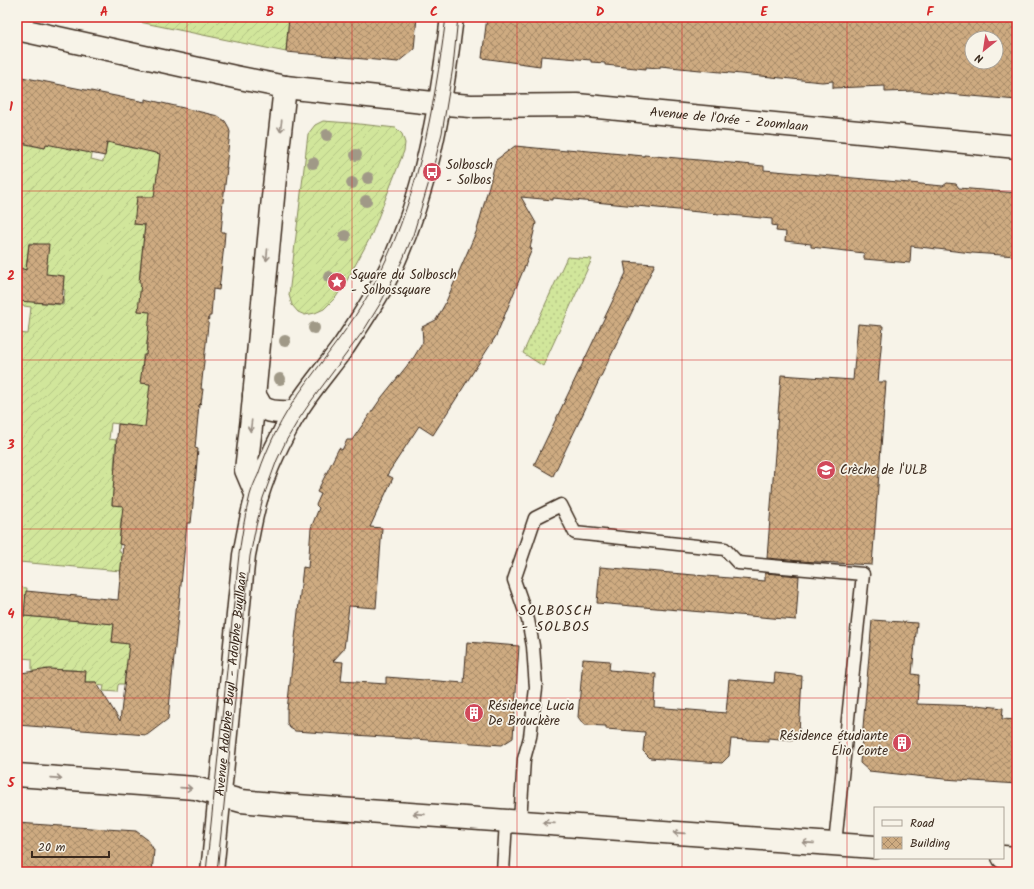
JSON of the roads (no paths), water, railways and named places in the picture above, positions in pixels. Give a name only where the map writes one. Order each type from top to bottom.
[{"type":"street","points":[[257,496],[280,438],[310,390],[358,325],[374,300],[406,231],[434,132],[446,66],[452,17]]},
{"type":"street","points":[[17,29],[235,78],[285,87],[440,103]]},
{"type":"street","points":[[257,496],[246,470],[285,87]]},
{"type":"street","name":"Avenue de l'Orée - Zoomlaan","points":[[440,103],[471,106],[577,105],[1017,147]]},
{"type":"street","points":[[254,395],[261,406],[265,409],[278,412],[296,412]]},
{"type":"street","name":"Avenue Adolphe Buyl - Adolphe Buyllaan","points":[[212,872],[244,555],[257,496]]},
{"type":"street","points":[[17,775],[195,788],[241,801],[283,805],[874,847]]},
{"type":"street","points":[[1004,857],[1017,858]]},
{"type":"lane","points":[[503,872],[524,759],[530,737],[536,688],[533,646],[528,620],[514,580],[535,518],[561,505],[575,533],[725,549],[738,563],[862,574],[834,844]]},
{"type":"tram line","points":[[206,872],[239,554],[250,495],[266,453],[281,421],[355,316],[371,290],[387,258],[412,191],[421,157],[436,87],[446,17]]},
{"type":"tram line","points":[[217,872],[250,556],[263,498],[277,460],[286,441],[312,400],[364,330],[380,304],[403,259],[413,235],[442,133],[453,67],[458,17]]},
{"type":"place","name":"Solbosch - Solbos","points":[[432,172]]},
{"type":"place","name":"Square du Solbosch - Solbossquare","points":[[337,282]]},
{"type":"place","name":"Crèche de l'ULB","points":[[826,470]]},
{"type":"place","name":"Résidence Lucia De Brouckère","points":[[474,713]]},
{"type":"place","name":"Résidence étudiante Elio Conte","points":[[902,743]]},
{"type":"district","name":"SOLBOSCH - SOLBOS","points":[[556,620]]}]
